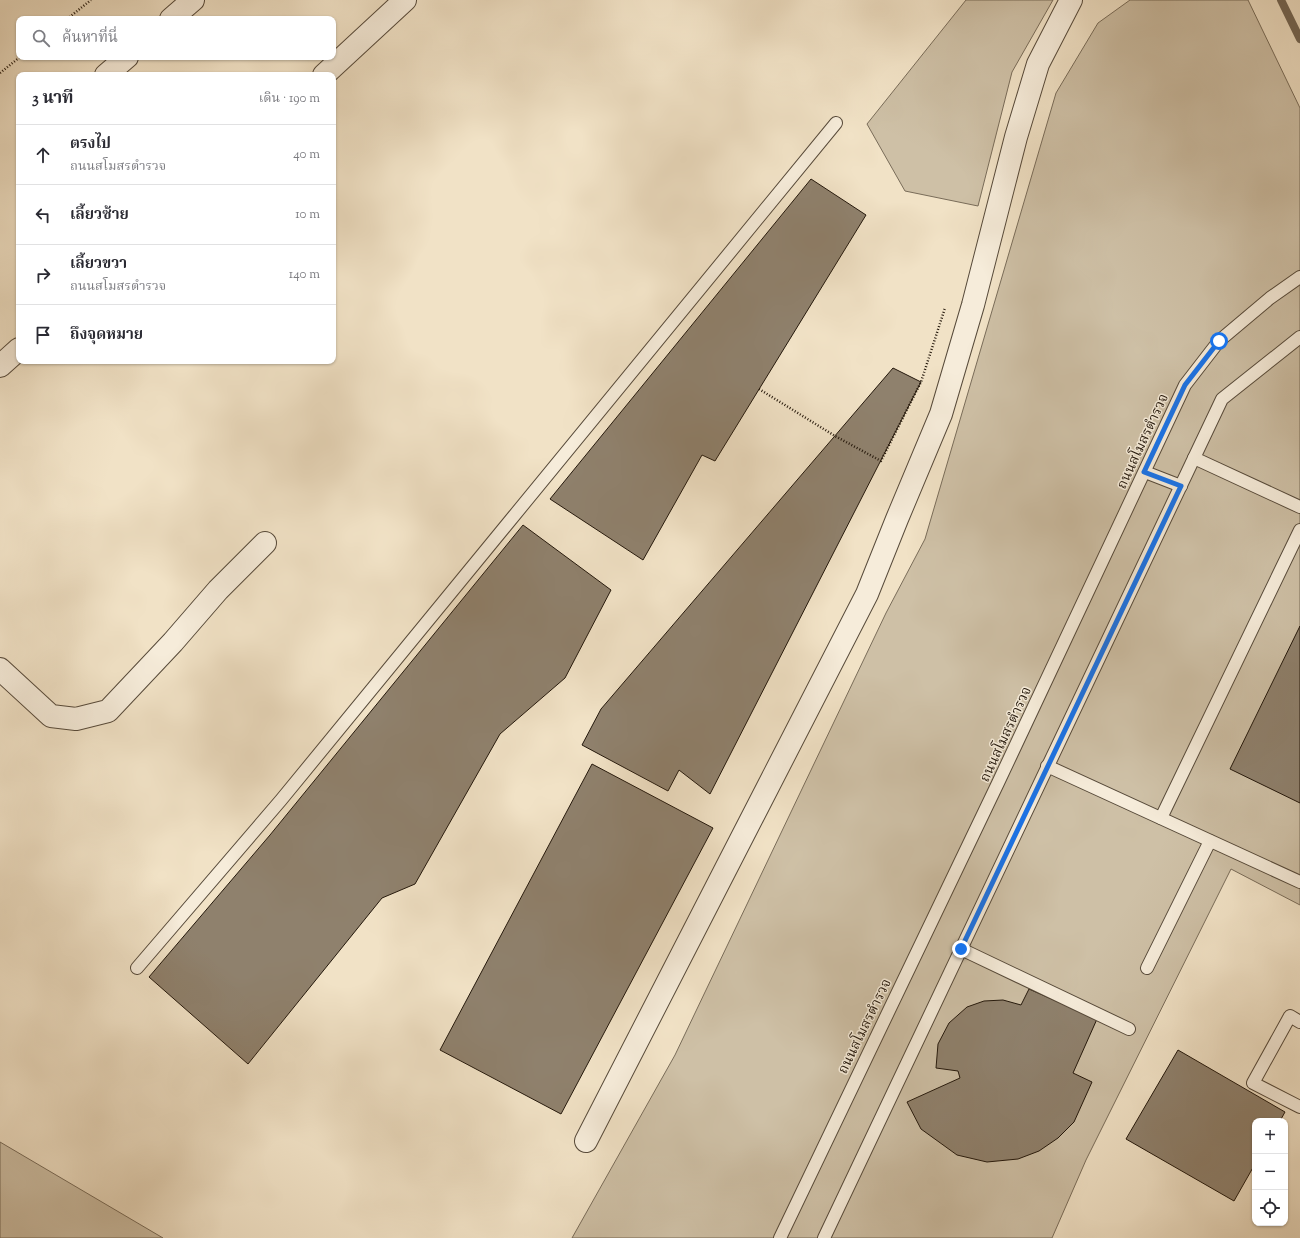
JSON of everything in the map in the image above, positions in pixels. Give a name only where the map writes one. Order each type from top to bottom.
[{"type":"street","points":[[174,16],[193,0]]},
{"type":"street","points":[[327,72],[405,0]]},
{"type":"street","points":[[586,1140],[867,594],[941,414],[973,305],[1016,137],[1038,64],[1071,0]]},
{"type":"street","points":[[110,72],[124,60]]},
{"type":"street","points":[[0,366],[16,352]]},
{"type":"street","points":[[0,669],[51,716],[76,719],[108,711],[173,642],[218,590],[265,543]]},
{"type":"lane","points":[[137,968],[281,800],[836,123]]},
{"type":"lane","name":"ถนนสโมสรตำรวจ","points":[[780,1238],[998,783],[1185,385],[1219,341],[1270,298],[1300,277]]},
{"type":"lane","points":[[824,1238],[1222,399],[1300,337]]},
{"type":"lane","points":[[1194,458],[1300,507]]},
{"type":"lane","points":[[1144,472],[1181,486]]},
{"type":"lane","points":[[1161,818],[1300,530]]},
{"type":"lane","points":[[1047,766],[1300,882]]},
{"type":"lane","points":[[1147,968],[1210,841]]},
{"type":"lane","points":[[961,949],[1129,1029]]},
{"type":"lane","points":[[1300,1022],[1290,1016],[1253,1083],[1300,1107]]},
{"type":"path","points":[[71,16],[91,0]]},
{"type":"path","points":[[0,73],[16,60]]},
{"type":"path","points":[[759,389],[835,436],[881,461],[921,382],[947,302]]},
{"type":"shaded area","points":[[966,0],[1053,0],[1012,72],[978,206],[905,191],[867,124]]},
{"type":"shaded area","points":[[1130,0],[1248,0],[1300,108],[1300,905],[1231,869],[1086,1160],[1052,1238],[572,1238],[675,1055],[886,613],[925,539],[1056,93],[1098,23]]},
{"type":"shaded area","points":[[0,1142],[163,1238],[0,1238]]},
{"type":"building","points":[[811,179],[866,215],[715,461],[702,455],[643,560],[550,499]]},
{"type":"building","points":[[893,368],[921,382],[710,794],[679,770],[668,791],[582,745],[601,709]]},
{"type":"building","points":[[523,525],[611,590],[565,678],[500,734],[415,884],[382,898],[248,1064],[149,977],[270,835]]},
{"type":"building","points":[[1300,626],[1300,803],[1230,769]]},
{"type":"building","points":[[592,764],[713,828],[561,1114],[440,1050]]},
{"type":"building","points":[[1029,989],[1097,1019],[1073,1073],[1092,1082],[1074,1122],[1058,1138],[1039,1151],[1018,1159],[987,1162],[957,1155],[921,1129],[907,1102],[960,1078],[958,1071],[936,1068],[938,1044],[949,1023],[967,1007],[984,1001],[1003,1000],[1021,1005]]},
{"type":"building","points":[[1178,1050],[1285,1112],[1282,1118],[1252,1118],[1252,1169],[1234,1201],[1126,1139]]},
{"type":"waterway","points":[[1281,0],[1300,39]]},
{"type":"route","points":[[961,949],[1181,486],[1144,472],[1185,385],[1219,341]]}]
